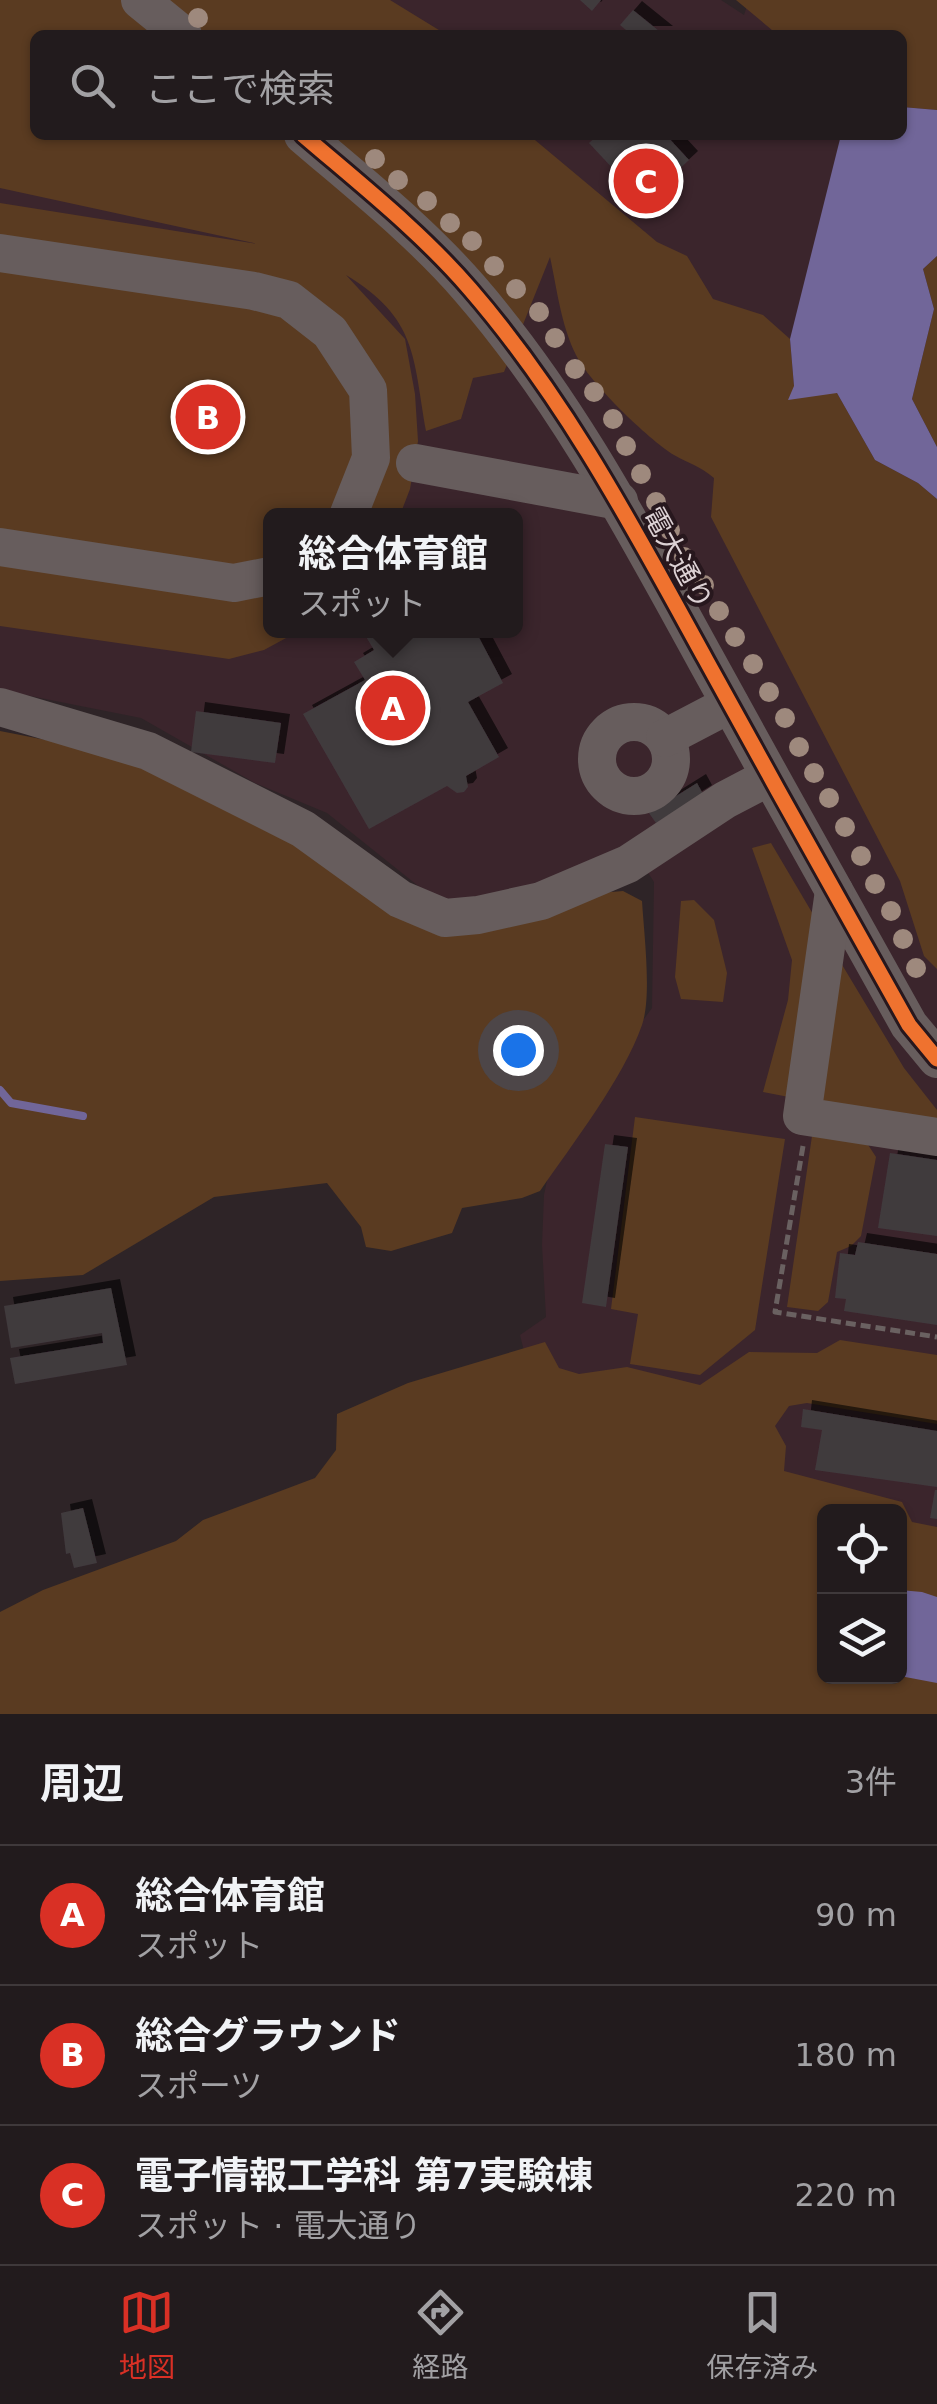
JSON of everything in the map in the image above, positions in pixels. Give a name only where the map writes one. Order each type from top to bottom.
[{"type":"street","points":[[140,0],[177,30]]},
{"type":"street","name":"電大通り","points":[[309,140],[390,210],[467,286],[536,371],[620,501],[909,1025],[937,1059]]},
{"type":"street","points":[[0,253],[254,291],[288,300],[302,310],[330,332],[368,390],[371,458],[351,508]]},
{"type":"street","points":[[414,463],[620,501]]},
{"type":"street","points":[[0,548],[258,582]]},
{"type":"street","points":[[665,738],[730,704]]},
{"type":"street","points":[[0,707],[148,751],[303,829],[400,900],[445,918],[478,915],[541,900],[628,864],[725,800],[769,777]]},
{"type":"street","points":[[834,891],[802,1116],[937,1137]]},
{"type":"path","points":[[806,1128],[775,1312],[937,1337]]},
{"type":"shaded area","points":[[0,0],[721,0],[744,15],[749,0],[937,0],[937,1714],[636,1714],[546,1440],[520,1335],[546,1317],[544,1195],[555,1141],[652,1008],[654,882],[632,848],[542,888],[447,909],[327,813],[255,783],[141,718],[0,690]]},
{"type":"shaded area","points":[[0,0],[390,0],[439,30],[30,30],[30,140],[535,140],[657,242],[687,256],[713,299],[763,315],[790,339],[794,386],[837,393],[875,460],[918,483],[937,499],[937,969],[924,956],[900,881],[711,517],[714,478],[650,436],[620,409],[583,366],[567,332],[550,257],[504,372],[473,378],[461,419],[426,431],[414,360],[399,323],[387,307],[346,275],[405,339],[418,441],[403,508],[263,508],[263,638],[286,638],[264,650],[229,659],[0,626],[0,203],[258,244],[0,188]]},
{"type":"shaded area","points":[[736,0],[937,0],[937,110],[907,107],[907,30],[772,30]]},
{"type":"shaded area","points":[[907,107],[937,110],[937,256],[923,269],[934,309],[912,399],[937,447],[937,499],[918,483],[875,460],[837,393],[788,400],[794,386],[790,339],[840,140],[907,140]]},
{"type":"shaded area","points":[[937,256],[937,447],[912,399],[934,309],[923,269]]},
{"type":"shaded area","points":[[0,731],[92,749],[221,800],[428,925],[600,893],[623,891],[642,901],[647,982],[642,1025],[610,1089],[540,1191],[522,1198],[462,1208],[452,1233],[391,1251],[366,1247],[361,1227],[327,1183],[214,1197],[83,1275],[0,1281]]},
{"type":"shaded area","points":[[771,843],[817,921],[794,1098],[763,1092],[788,1000],[792,960],[752,848]]},
{"type":"shaded area","points":[[694,900],[714,920],[727,973],[723,1002],[681,999],[675,977],[681,901]]},
{"type":"shaded area","points":[[841,963],[904,1068],[937,1110],[937,1121],[818,1103]]},
{"type":"shaded area","points":[[635,1117],[785,1139],[755,1330],[700,1375],[630,1364],[638,1314],[611,1309]]},
{"type":"shaded area","points":[[859,1131],[876,1157],[861,1236],[837,1252],[828,1302],[818,1311],[787,1307],[812,1136]]},
{"type":"shaded area","points":[[840,1340],[937,1355],[937,1424],[807,1403],[789,1406],[775,1426],[786,1446],[784,1471],[903,1504],[817,1504],[817,1684],[907,1684],[907,1512],[912,1522],[937,1527],[937,1714],[0,1714],[0,1612],[43,1590],[176,1541],[203,1520],[315,1478],[336,1450],[337,1414],[408,1383],[545,1342],[559,1368],[579,1374],[627,1367],[700,1385],[749,1352],[817,1353]]},
{"type":"shaded area","points":[[907,1591],[937,1597],[937,1683],[907,1677]]},
{"type":"building","points":[[580,0],[601,0],[592,11]]},
{"type":"building","points":[[633,10],[658,30],[626,30],[620,25]]},
{"type":"building","points":[[671,140],[689,160],[644,202],[589,143]]},
{"type":"building","points":[[367,638],[479,638],[503,683],[468,702],[499,757],[466,776],[468,787],[464,792],[457,793],[447,786],[369,829],[303,714],[365,680],[354,662],[374,650]]},
{"type":"building","points":[[196,711],[281,723],[275,763],[191,752]]},
{"type":"building","points":[[697,783],[703,794],[656,823],[649,813]]},
{"type":"building","points":[[605,1144],[628,1147],[606,1307],[582,1303]]},
{"type":"building","points":[[890,1153],[937,1160],[937,1236],[878,1228]]},
{"type":"building","points":[[858,1242],[937,1254],[937,1325],[844,1311],[846,1299],[835,1298],[840,1253],[855,1255]]},
{"type":"building","points":[[111,1288],[127,1365],[15,1384],[10,1358],[103,1343],[102,1333],[11,1348],[4,1306]]},
{"type":"building","points":[[803,1409],[937,1431],[937,1487],[815,1470],[822,1430],[801,1427]]},
{"type":"building","points":[[937,1490],[937,1519],[930,1518]]},
{"type":"building","points":[[83,1508],[97,1563],[74,1568],[70,1553],[66,1554],[61,1513]]},
{"type":"waterway","points":[[0,1090],[11,1103],[83,1116]]},
{"type":"cycle path","points":[[309,140],[390,209],[451,268],[538,376],[626,515],[909,1025],[937,1059]]},
{"type":"place","name":"電子情報工学科 第7実験棟","points":[[646,181]]},
{"type":"place","name":"総合グラウンド","points":[[208,417]]},
{"type":"place","name":"総合体育館","points":[[393,708]]}]
